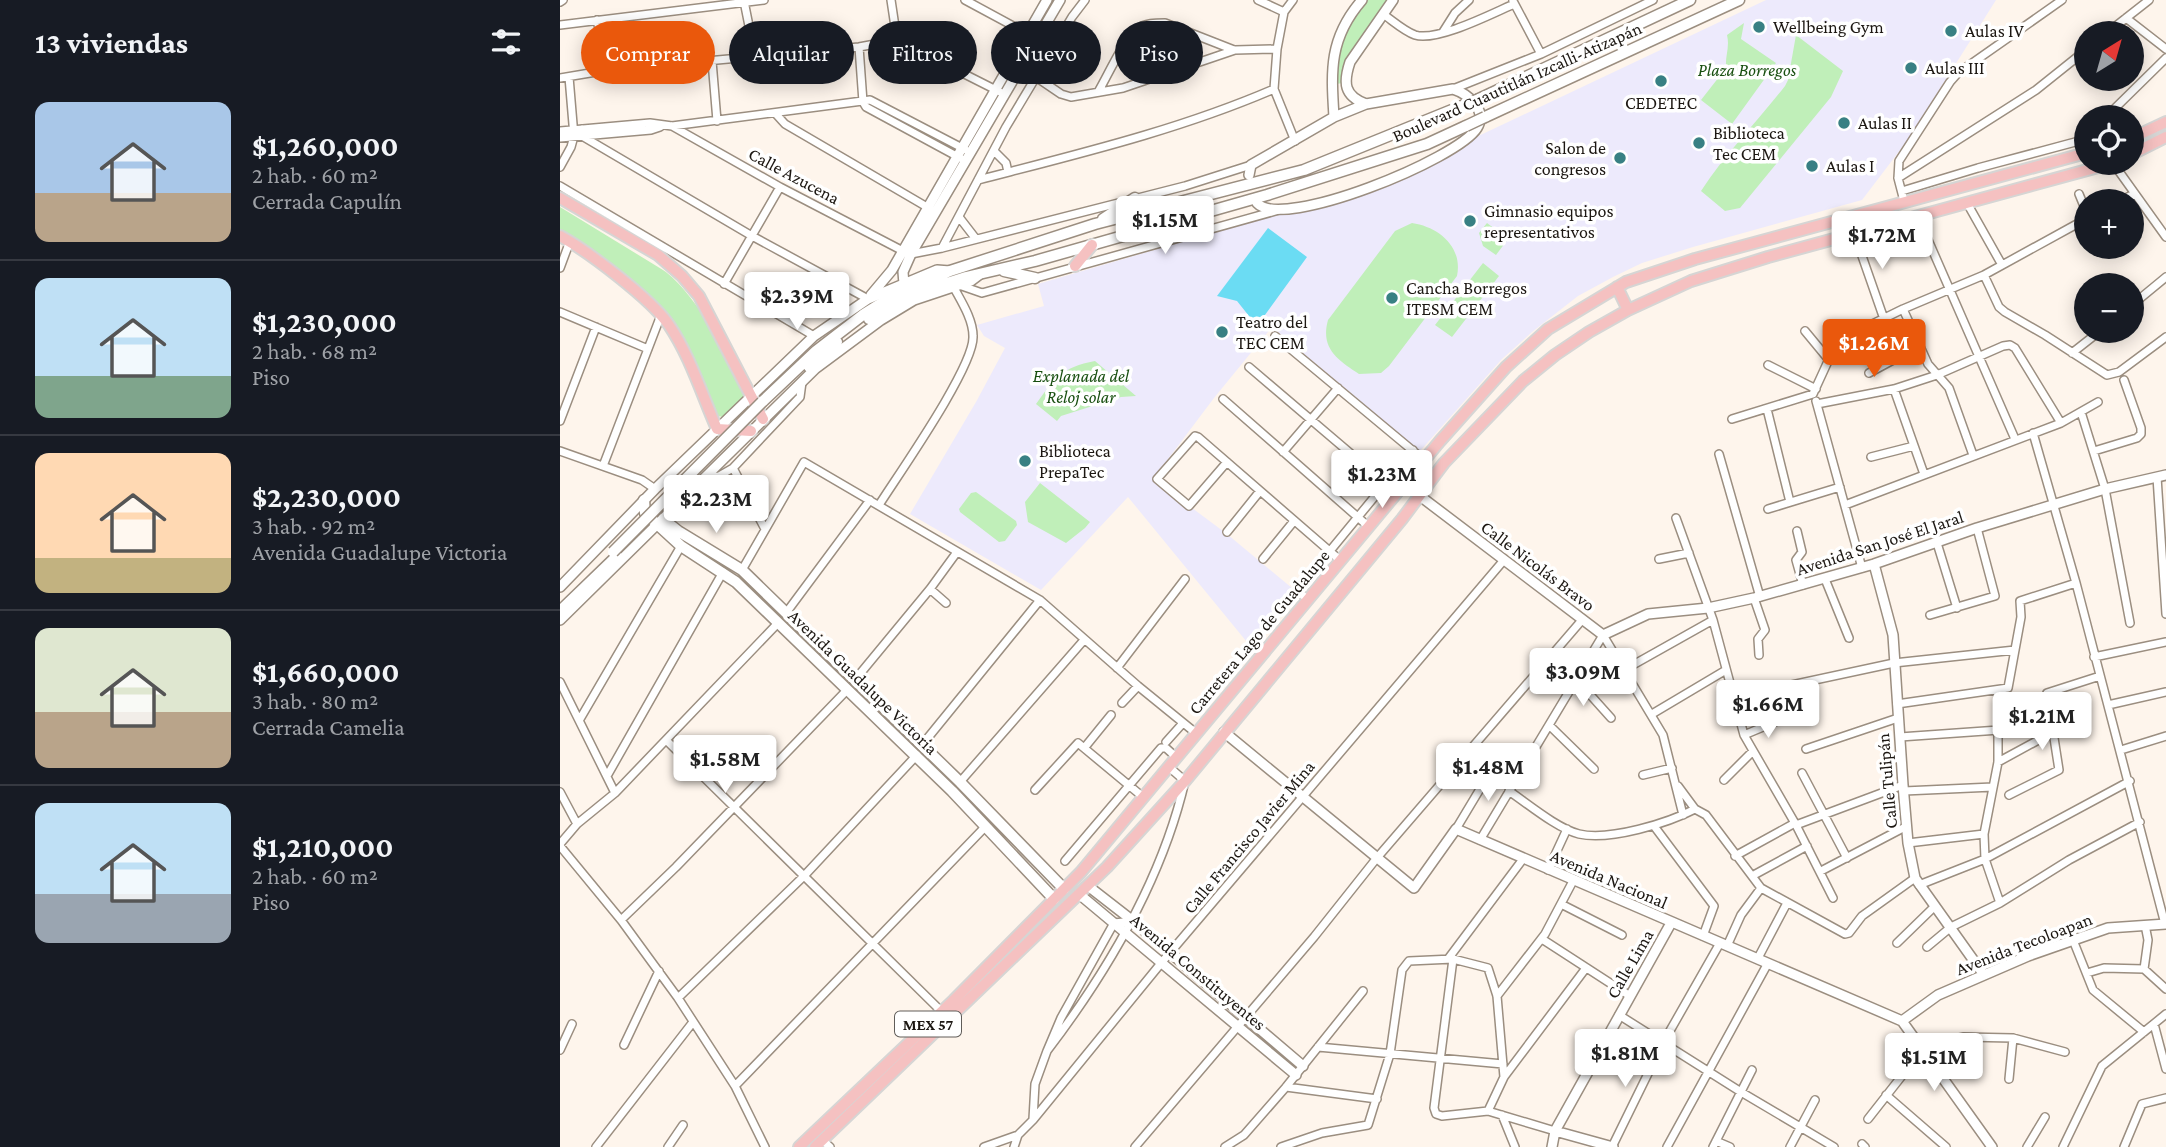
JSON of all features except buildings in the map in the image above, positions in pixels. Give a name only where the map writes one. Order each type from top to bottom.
[{"type":"main road","name":"Boulevard Cuautitlán Izcalli-Atizapán","points":[[560,604],[816,351],[864,314],[911,288],[950,271],[1095,224],[1304,170],[1479,99],[1690,0]]},
{"type":"main road","name":"Boulevard Cuautitlán Izcalli-Atizapán","points":[[560,611],[821,356],[911,288],[979,275],[1092,245],[1267,195],[1427,144],[1739,0]]},
{"type":"main road","points":[[2144,132],[2166,122]]},
{"type":"main road","points":[[2144,148],[2166,137]]},
{"type":"main road","points":[[1348,153],[1353,155],[1356,162],[1350,168]]},
{"type":"main road","name":"Carretera Lago de Guadalupe","points":[[822,1145],[985,977],[1064,889],[1177,758],[1424,460],[1526,348],[1548,330],[1635,278],[1903,196],[1931,195],[2074,156]]},
{"type":"main road","name":"Carretera Lago de Guadalupe","points":[[799,1147],[942,1012],[1088,886],[1185,781],[1402,519],[1444,463],[1523,381],[1589,332],[1628,310],[1691,281],[1854,233],[2074,174]]},
{"type":"main road","points":[[1931,195],[1937,211]]},
{"type":"main road","points":[[560,198],[658,255],[682,276],[699,296],[763,419]]},
{"type":"main road","points":[[1095,224],[1135,198]]},
{"type":"main road","points":[[565,239],[661,315],[680,343],[717,429],[751,431]]},
{"type":"main road","points":[[1075,266],[1092,245]]},
{"type":"main road","points":[[1000,270],[1035,278]]},
{"type":"main road","points":[[1617,287],[1628,310]]},
{"type":"main road","name":"Avenida Guadalupe Victoria","points":[[644,500],[645,513],[742,570],[786,613],[851,685]]},
{"type":"main road","points":[[1386,506],[1402,519]]},
{"type":"main road","name":"Avenida Guadalupe Victoria","points":[[660,522],[681,546],[723,572],[851,685],[919,750],[1054,899]]},
{"type":"main road","name":"Avenida Guadalupe Victoria","points":[[919,750],[960,782],[1064,889]]},
{"type":"street","points":[[560,25],[700,4],[764,0]]},
{"type":"street","points":[[891,0],[894,21]]},
{"type":"street","points":[[965,0],[1004,21]]},
{"type":"street","points":[[1035,21],[1047,0]]},
{"type":"street","points":[[560,587],[655,489],[814,336],[868,299],[883,284],[907,252],[1000,92],[1060,0]]},
{"type":"street","points":[[1070,21],[1086,0]]},
{"type":"street","points":[[1258,0],[1284,12]]},
{"type":"street","points":[[1293,0],[1284,12],[1277,49],[1274,89],[1295,141]]},
{"type":"street","points":[[1334,117],[1332,62],[1337,39],[1351,13],[1362,0]]},
{"type":"street","points":[[1366,104],[1356,100],[1346,84],[1350,62],[1393,0]]},
{"type":"street","points":[[1443,33],[1455,13],[1469,0]]},
{"type":"street","name":"Boulevard Cuautitlán Izcalli-Atizapán","points":[[907,252],[942,248],[1250,170],[1334,117],[1366,104],[1453,89],[1541,54],[1653,0]]},
{"type":"street","points":[[2062,0],[1958,73],[1899,161],[1898,178],[1903,196],[1978,168],[2074,141]]},
{"type":"street","points":[[2122,21],[2149,0]]},
{"type":"street","points":[[744,1],[748,21]]},
{"type":"street","points":[[1383,14],[1420,36],[1443,33],[1513,2],[1541,54]]},
{"type":"street","points":[[2126,18],[2166,49]]},
{"type":"street","points":[[1098,92],[1132,34],[1141,26],[1165,23],[1235,50]]},
{"type":"street","points":[[854,47],[868,45]]},
{"type":"street","points":[[859,47],[863,102]]},
{"type":"street","points":[[1047,84],[1066,96],[1098,92],[1123,88],[1235,50],[1277,49]]},
{"type":"street","points":[[2118,105],[2166,58]]},
{"type":"street","points":[[1898,178],[2036,90],[2074,60]]},
{"type":"street","points":[[560,78],[581,75]]},
{"type":"street","points":[[560,167],[578,133],[569,77]]},
{"type":"street","points":[[977,80],[1000,92]]},
{"type":"street","points":[[714,84],[717,121]]},
{"type":"street","points":[[1000,92],[1004,84]]},
{"type":"street","points":[[942,248],[1032,84]]},
{"type":"street","points":[[1332,85],[1340,88],[1346,84]]},
{"type":"street","points":[[978,180],[1132,139],[1222,111],[1274,89]]},
{"type":"street","points":[[956,286],[982,293],[1286,208],[1326,202],[1406,174],[1473,133],[1480,121],[1479,112],[1472,99],[1453,89]]},
{"type":"street","points":[[560,131],[578,133],[651,130],[660,126],[870,100],[963,155]]},
{"type":"street","points":[[775,113],[785,124],[927,207]]},
{"type":"street","name":"Calle Azucena","points":[[672,126],[780,187],[907,252]]},
{"type":"street","points":[[560,138],[578,133],[752,236],[868,299],[911,288],[902,272],[907,252],[927,207],[963,155]]},
{"type":"street","points":[[993,151],[1006,163],[1008,172]]},
{"type":"street","points":[[560,186],[814,336]]},
{"type":"street","points":[[724,285],[780,187]]},
{"type":"street","points":[[1257,203],[1261,208],[1286,208]]},
{"type":"street","points":[[1967,203],[2002,265]]},
{"type":"street","points":[[2144,207],[2166,237]]},
{"type":"street","points":[[958,217],[976,239]]},
{"type":"street","points":[[1917,217],[2015,439]]},
{"type":"street","points":[[1862,568],[1814,392],[1835,346],[1842,339],[1903,309],[1984,275],[2074,226]]},
{"type":"street","points":[[1854,233],[1884,319]]},
{"type":"street","points":[[560,268],[565,239]]},
{"type":"street","points":[[560,620],[802,381],[881,320],[914,300],[971,281],[979,275]]},
{"type":"street","points":[[1984,275],[1999,307],[2005,312],[2107,375],[2114,374],[2166,337]]},
{"type":"street","points":[[2144,295],[2166,277]]},
{"type":"street","points":[[879,505],[957,382],[974,339],[956,286]]},
{"type":"street","points":[[1903,309],[1919,346],[1949,388],[1973,455]]},
{"type":"street","points":[[560,312],[648,349]]},
{"type":"street","points":[[603,466],[661,315]]},
{"type":"street","points":[[560,421],[596,327]]},
{"type":"street","points":[[1805,331],[1829,360]]},
{"type":"street","points":[[1275,336],[1424,460]]},
{"type":"street","points":[[2072,353],[2085,343]]},
{"type":"street","points":[[1817,404],[1894,389],[2010,345],[2015,348],[2061,423]]},
{"type":"street","points":[[1869,373],[1919,346]]},
{"type":"street","points":[[1768,365],[1814,392]]},
{"type":"street","points":[[1249,367],[1397,493]]},
{"type":"street","points":[[2094,451],[2137,438],[2141,434],[2124,380]]},
{"type":"street","points":[[706,477],[719,476],[733,468],[800,397],[802,381]]},
{"type":"street","points":[[1283,452],[1338,388]]},
{"type":"street","points":[[1894,389],[1924,474]]},
{"type":"street","points":[[1732,419],[1814,392]]},
{"type":"street","points":[[1223,399],[1369,527]]},
{"type":"street","points":[[1845,505],[2061,423],[2098,402]]},
{"type":"street","points":[[1767,409],[1790,502]]},
{"type":"street","points":[[2081,412],[2105,489],[2130,623]]},
{"type":"street","points":[[2033,433],[2130,781],[2166,924]]},
{"type":"street","points":[[1227,462],[1189,506],[1157,479],[1195,436],[1227,462],[1341,561]]},
{"type":"street","points":[[1871,457],[1914,446]]},
{"type":"street","points":[[1309,600],[1297,591],[1413,450]]},
{"type":"street","points":[[560,451],[642,480],[655,489]]},
{"type":"street","points":[[1719,454],[1765,630],[1758,639],[1759,655]]},
{"type":"street","points":[[742,570],[804,462],[1040,600],[1197,734]]},
{"type":"street","points":[[733,468],[765,529]]},
{"type":"street","points":[[2161,476],[2166,614]]},
{"type":"street","name":"Avenida San José El Jaral","points":[[1604,635],[1648,614],[1708,608],[1803,585],[2105,489],[2161,476]]},
{"type":"street","points":[[1768,509],[1840,487]]},
{"type":"street","points":[[1227,532],[1260,491]]},
{"type":"street","name":"Calle Nicolás Bravo","points":[[1420,496],[1604,635]]},
{"type":"street","points":[[786,613],[870,500]]},
{"type":"street","points":[[1676,518],[1713,620],[1744,735],[1821,871],[1833,898]]},
{"type":"street","points":[[1263,559],[1294,520]]},
{"type":"street","points":[[1930,615],[1995,596],[1977,528]]},
{"type":"street","points":[[1797,531],[1802,552],[1796,560],[1803,585]]},
{"type":"street","points":[[1937,542],[1957,608]]},
{"type":"street","points":[[580,719],[681,546]]},
{"type":"street","points":[[621,920],[851,685],[957,552]]},
{"type":"street","points":[[1659,559],[1689,553]]},
{"type":"street","name":"Calle Francisco Javier Mina","points":[[1018,1135],[1504,560]]},
{"type":"street","name":"Calle Tulipán","points":[[1874,564],[1893,635],[1908,843],[1917,881],[1984,975]]},
{"type":"street","points":[[607,776],[723,572]]},
{"type":"street","points":[[1117,668],[1185,579]]},
{"type":"street","points":[[1825,579],[1849,638]]},
{"type":"street","points":[[1897,704],[2008,688],[2021,617],[2020,601],[2076,583]]},
{"type":"street","points":[[930,589],[946,603]]},
{"type":"street","points":[[678,998],[804,876],[919,750],[1040,600]]},
{"type":"street","points":[[1135,1147],[1376,859],[1582,620]]},
{"type":"street","points":[[1624,670],[1713,620]]},
{"type":"street","points":[[765,1147],[735,1086],[678,998],[621,920],[560,845],[577,824],[615,793],[778,623]]},
{"type":"street","points":[[1480,840],[1604,635],[1664,735],[1683,815]]},
{"type":"street","points":[[960,782],[1084,640]]},
{"type":"street","points":[[2094,657],[2166,642]]},
{"type":"street","points":[[1735,697],[1894,663],[2015,650]]},
{"type":"street","points":[[1652,714],[1726,670]]},
{"type":"street","points":[[2010,796],[2059,769],[2047,693],[2100,676]]},
{"type":"street","points":[[1576,680],[1611,719]]},
{"type":"street","points":[[560,682],[615,793]]},
{"type":"street","points":[[1122,704],[1138,686]]},
{"type":"street","points":[[1998,691],[1998,762],[1984,834],[1985,859],[2000,903]]},
{"type":"street","points":[[2108,705],[2166,692]]},
{"type":"street","points":[[1085,747],[1111,715]]},
{"type":"street","points":[[1806,749],[1898,718]]},
{"type":"street","points":[[1744,735],[1782,719]]},
{"type":"street","points":[[1166,742],[1183,723]]},
{"type":"street","points":[[1549,725],[1594,769]]},
{"type":"street","points":[[1899,737],[1998,730]]},
{"type":"street","points":[[1224,732],[1413,888],[1455,829],[1492,769],[1490,763],[1472,748]]},
{"type":"street","points":[[1998,762],[2053,732]]},
{"type":"street","points":[[2121,750],[2166,736]]},
{"type":"street","points":[[666,740],[942,1012]]},
{"type":"street","points":[[1035,790],[1077,743],[1143,797]]},
{"type":"street","points":[[1065,861],[1161,748],[1166,748],[1177,758]]},
{"type":"street","points":[[1724,780],[1753,751]]},
{"type":"street","points":[[1047,1051],[1072,1018],[1133,920],[1179,807],[1185,781],[1169,767]]},
{"type":"street","points":[[1643,775],[1672,768]]},
{"type":"street","points":[[1802,773],[1847,858]]},
{"type":"street","points":[[1676,783],[1695,809],[1706,815],[1761,888],[1847,934],[1861,916],[1917,881],[1985,859],[2130,781]]},
{"type":"street","points":[[1735,856],[1795,824],[1903,788],[1993,787]]},
{"type":"street","points":[[1509,791],[1578,834],[1594,835],[1654,826],[1695,809]]},
{"type":"street","points":[[560,792],[577,824]]},
{"type":"street","points":[[1927,947],[1951,927],[2000,903],[2068,860],[2140,822]]},
{"type":"street","points":[[735,1086],[986,826]]},
{"type":"street","points":[[1654,826],[1712,903],[1713,910],[1703,936]]},
{"type":"street","points":[[1821,871],[1907,826]]},
{"type":"street","name":"Avenida Nacional","points":[[1455,829],[1902,1021],[1992,1147]]},
{"type":"street","points":[[1548,870],[1567,829]]},
{"type":"street","points":[[1908,843],[1984,834]]},
{"type":"street","points":[[1752,876],[1807,846]]},
{"type":"street","points":[[1523,859],[1450,959],[1434,1108],[1436,1114],[1442,1116],[1488,1111],[1612,1147],[1663,1043],[1741,915],[1761,888]]},
{"type":"street","points":[[1497,996],[1542,939],[1573,881]]},
{"type":"street","name":"Avenida Constituyentes","points":[[1088,886],[1133,920],[1303,1066]]},
{"type":"street","name":"Avenida Constituyentes","points":[[1079,894],[1296,1075]]},
{"type":"street","points":[[1758,958],[1787,903]]},
{"type":"street","points":[[1561,904],[1622,935]]},
{"type":"street","points":[[1897,943],[1934,907]]},
{"type":"street","points":[[1033,1120],[1035,1084],[1061,1018],[1114,923],[1133,920]]},
{"type":"street","name":"Calle Lima","points":[[1552,1147],[1555,1131],[1671,923]]},
{"type":"street","name":"Avenida Tecoloapan","points":[[1902,1021],[1927,1000],[2073,940],[2108,928],[2166,924]]},
{"type":"street","points":[[2144,969],[2148,940],[2146,925]]},
{"type":"street","points":[[1542,939],[1630,996]]},
{"type":"street","points":[[2073,940],[2093,990],[2144,1032]]},
{"type":"street","points":[[1281,1147],[1322,1133],[1364,1127],[1371,1120],[1390,1054],[1402,970],[1409,961],[1450,959],[1488,968],[1497,996],[1504,1077]]},
{"type":"street","points":[[1667,1147],[1768,963]]},
{"type":"street","points":[[1488,1111],[1504,1077],[1586,968]]},
{"type":"street","points":[[2087,973],[2105,968],[2144,969],[2166,989]]},
{"type":"street","points":[[624,1045],[659,971]]},
{"type":"street","points":[[1225,1147],[1244,1135],[1296,1075],[1363,990]]},
{"type":"street","points":[[2063,1147],[2102,1066],[2166,1014]]},
{"type":"street","points":[[1619,1015],[1834,1147]]},
{"type":"street","points":[[596,1147],[693,1022]]},
{"type":"street","points":[[560,1050],[572,1024]]},
{"type":"street","points":[[2154,1024],[2166,1069]]},
{"type":"street","points":[[2009,1079],[2012,1038]]},
{"type":"street","points":[[1926,1053],[1955,1039],[2012,1038],[2065,1052]]},
{"type":"street","points":[[1318,1047],[1503,1064]]},
{"type":"street","points":[[1868,1119],[1912,1063]]},
{"type":"street","points":[[1730,1147],[1714,1144],[1752,1070]]},
{"type":"street","points":[[1286,1087],[1377,1099]]},
{"type":"street","points":[[1886,1095],[1946,1147]]},
{"type":"street","points":[[2124,1147],[2142,1104],[2166,1098]]},
{"type":"street","points":[[1790,1147],[1815,1100]]},
{"type":"street","points":[[1502,1115],[1515,1147]]},
{"type":"street","points":[[2027,1147],[2045,1117]]},
{"type":"street","points":[[668,1147],[683,1125]]},
{"type":"street","points":[[984,1147],[1018,1135]]},
{"type":"street","points":[[1014,1147],[1018,1135]]},
{"type":"shaded area","points":[[1766,0],[1996,0],[1907,141],[1862,200],[1642,263],[1578,296],[1502,359],[1420,451],[1272,327],[1153,479],[1227,534],[1298,593],[1251,647],[1128,497],[1041,590],[910,514],[1005,348],[984,336],[977,325],[1044,306],[1038,284],[1277,214],[1328,203],[1472,139]]},
{"type":"green space","points":[[1365,0],[1390,0],[1350,58],[1344,83],[1335,84],[1339,40]]},
{"type":"green space","name":"Plaza Borregos","points":[[1744,23],[1741,39],[1776,63],[1732,124],[1701,100],[1726,68],[1727,35]]},
{"type":"green space","points":[[1796,35],[1843,71],[1831,97],[1740,208],[1725,211],[1701,191],[1785,86]]},
{"type":"green space","points":[[560,207],[663,270],[687,293],[722,346],[747,395],[724,417],[716,416],[665,316],[560,233]]},
{"type":"green space","name":"Cancha Borregos ITESM CEM","points":[[1412,223],[1431,229],[1447,240],[1456,256],[1457,276],[1389,366],[1381,373],[1359,374],[1333,353],[1327,339],[1328,320],[1395,231]]},
{"type":"green space","points":[[1487,223],[1508,239],[1496,255],[1483,246],[1479,233]]},
{"type":"green space","points":[[1483,263],[1499,276],[1452,337],[1435,325]]},
{"type":"green space","name":"Explanada del Reloj solar","points":[[1095,361],[1136,396],[1121,397],[1061,416],[1057,421],[1036,404],[1060,375],[1074,367]]},
{"type":"green space","points":[[1040,483],[1090,522],[1066,543],[1028,522],[1025,502]]},
{"type":"green space","points":[[976,492],[1016,521],[1017,525],[1005,541],[999,542],[960,512],[959,509],[971,493]]},
{"type":"water","points":[[1268,228],[1307,257],[1257,326],[1237,301],[1217,296]]},
{"type":"place","name":"Wellbeing Gym","points":[[1759,27]]},
{"type":"place","name":"Aulas IV","points":[[1951,31]]},
{"type":"place","name":"Aulas III","points":[[1911,68]]},
{"type":"place","name":"CEDETEC","points":[[1661,81]]},
{"type":"place","name":"Aulas II","points":[[1844,123]]},
{"type":"place","name":"Biblioteca Tec CEM","points":[[1699,143]]},
{"type":"place","name":"Salon de congresos","points":[[1620,158]]},
{"type":"place","name":"Aulas I","points":[[1812,166]]},
{"type":"place","name":"Gimnasio equipos representativos","points":[[1470,221]]},
{"type":"place","name":"Cancha Borregos ITESM CEM","points":[[1392,298]]},
{"type":"place","name":"Teatro del TEC CEM","points":[[1222,332]]},
{"type":"place","name":"Biblioteca PrepaTec","points":[[1025,461]]}]
